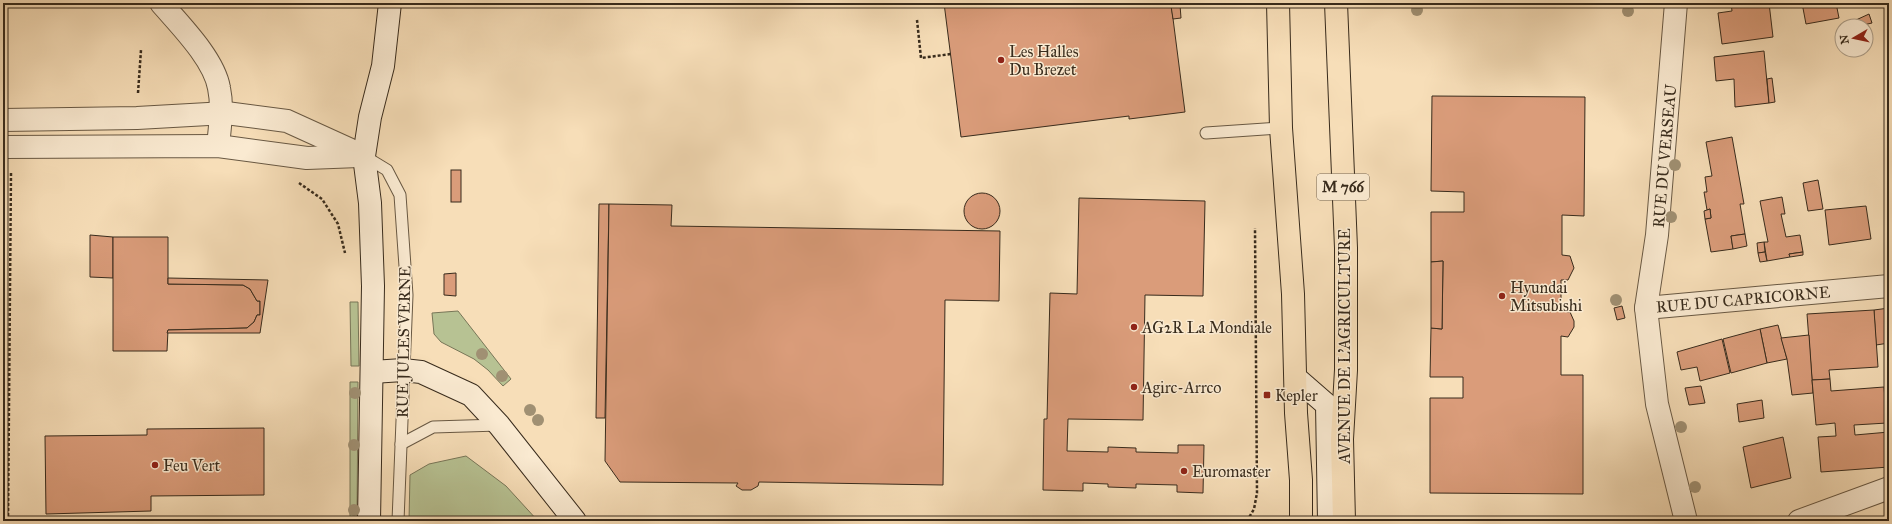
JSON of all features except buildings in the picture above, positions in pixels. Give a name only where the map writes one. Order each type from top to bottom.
[{"type":"main road","points":[[1278,3],[1281,128],[1293,294],[1301,480],[1301,521]]},
{"type":"main road","name":"AVENUE DE L'AGRICULTURE","points":[[1336,3],[1346,248],[1346,370],[1342,439],[1344,521]]},
{"type":"street","points":[[161,3],[205,55],[219,86],[222,113],[218,146]]},
{"type":"street","name":"RUE JULES VERNE","points":[[370,521],[373,286],[370,203],[364,156],[370,117],[383,66],[390,3]]},
{"type":"street","name":"RUE DU VERSEAU","points":[[1646,308],[1657,235],[1676,3]]},
{"type":"street","points":[[3,120],[137,118],[222,113],[287,121],[364,156]]},
{"type":"street","points":[[3,147],[218,146],[307,158],[364,156]]},
{"type":"street","name":"RUE DU CAPRICORNE","points":[[1686,521],[1657,404],[1646,308],[1889,286]]},
{"type":"street","points":[[372,372],[403,370],[421,372],[471,395],[499,425],[575,521]]},
{"type":"street","name":"AVENUE DE L'AGRICULTURE","points":[[1296,378],[1327,405],[1329,521]]},
{"type":"street","points":[[1799,521],[1889,488]]},
{"type":"lane","points":[[1206,133],[1281,128]]},
{"type":"lane","name":"RUE JULES VERNE","points":[[364,156],[387,170],[400,195],[407,295],[398,521]]},
{"type":"lane","points":[[401,444],[433,427],[499,425]]},
{"type":"path","points":[[917,20],[922,58],[950,54]]},
{"type":"path","points":[[137,118],[141,50]]},
{"type":"path","points":[[8,521],[11,169]]},
{"type":"path","points":[[296,181],[322,199],[338,224],[347,258]]},
{"type":"path","points":[[1247,521],[1254,509],[1257,493],[1256,228]]},
{"type":"path","points":[[3,492],[8,492]]},
{"type":"green space","points":[[350,302],[358,302],[359,366],[351,366]]},
{"type":"green space","points":[[458,311],[511,379],[503,386],[488,370],[474,359],[441,342],[434,334],[432,313]]},
{"type":"green space","points":[[350,382],[358,382],[357,521],[350,521]]},
{"type":"green space","points":[[466,456],[506,486],[538,521],[409,521],[410,475],[429,464]]},
{"type":"place","name":"Les Halles Du Brezet","points":[[1001,60]]},
{"type":"place","name":"Hyundai Mitsubishi","points":[[1502,296]]},
{"type":"place","name":"AG2R La Mondiale","points":[[1134,327]]},
{"type":"place","name":"Agirc-Arrco","points":[[1134,387]]},
{"type":"place","name":"Kepler","points":[[1267,395]]},
{"type":"place","name":"Feu Vert","points":[[155,465]]},
{"type":"place","name":"Euromaster","points":[[1184,471]]}]
